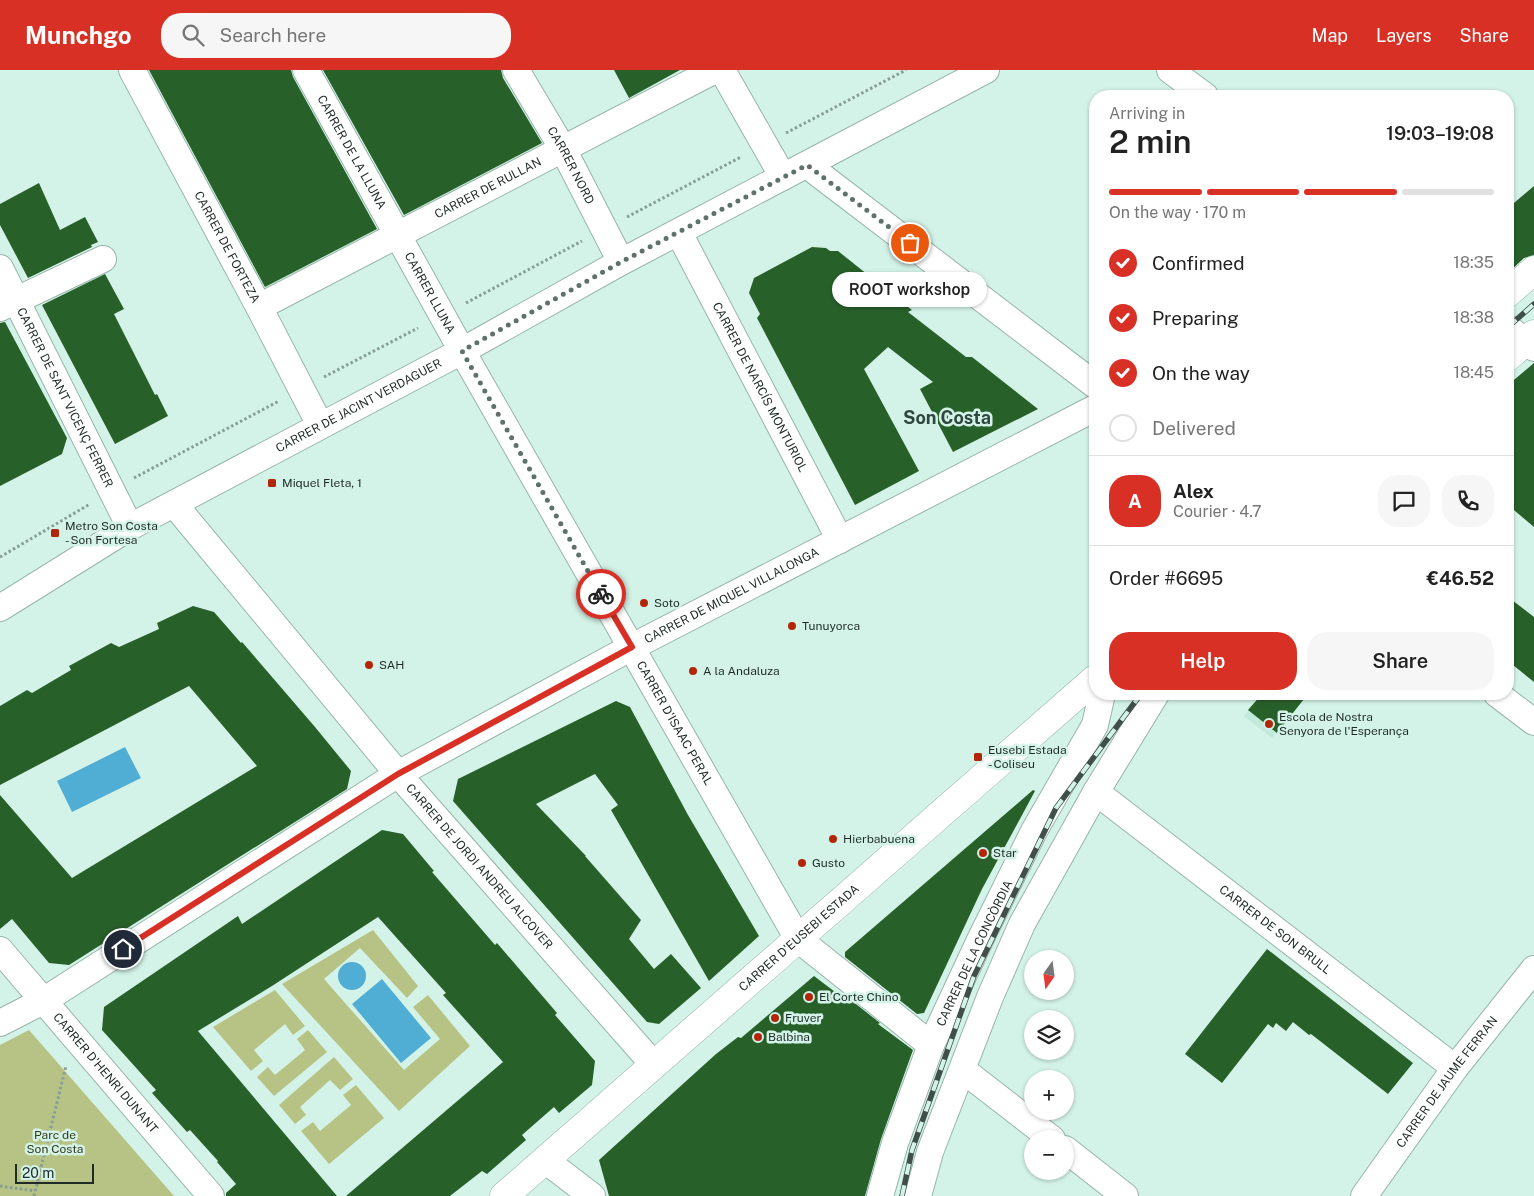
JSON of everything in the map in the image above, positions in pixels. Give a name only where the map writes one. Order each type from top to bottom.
[{"type":"main road","points":[[1514,288],[1534,270]]},
{"type":"main road","name":"CARRER D'EUSEBI ESTADA","points":[[504,1196],[1089,684]]},
{"type":"street","name":"CARRER DE FORTEZA","points":[[132,70],[320,425]]},
{"type":"street","name":"CARRER DE LA LLUNA","points":[[306,70],[398,234]]},
{"type":"street","name":"CARRER NORD","points":[[516,70],[563,149],[621,262]]},
{"type":"street","name":"CARRER DE RULLAN","points":[[259,307],[715,70]]},
{"type":"street","points":[[722,70],[783,177]]},
{"type":"street","name":"CARRER DE JACINT VERDAGUER","points":[[0,608],[130,527],[462,351],[621,262],[986,70]]},
{"type":"street","points":[[1170,70],[1196,90]]},
{"type":"street","points":[[807,165],[1089,380]]},
{"type":"street","name":"CARRER DE NARCÍS MONTURIOL","points":[[679,233],[840,540]]},
{"type":"street","name":"CARRER LLUNA","points":[[398,234],[462,351]]},
{"type":"street","points":[[8,303],[103,259]]},
{"type":"street","name":"CARRER DE SANT VICENÇ FERRER","points":[[0,268],[8,303],[130,527]]},
{"type":"street","name":"CARRER D'ISAAC PERAL","points":[[462,351],[798,939]]},
{"type":"street","name":"CARRER DE MIQUEL VILLALONGA","points":[[0,1023],[43,1001],[398,774],[632,647],[1089,411]]},
{"type":"street","name":"CARRER DE JORDI ANDREU ALCOVER","points":[[174,504],[398,774],[654,1065]]},
{"type":"street","name":"CARRER DE LA CONCÒRDIA","points":[[880,1196],[895,1142],[931,1045],[1034,831],[1095,725],[1101,700]]},
{"type":"street","points":[[918,1196],[930,1152],[990,997],[1022,924],[1096,792],[1152,700]]},
{"type":"street","points":[[1505,700],[1534,722]]},
{"type":"street","name":"CARRER DE SON BRULL","points":[[1096,792],[1455,1068]]},
{"type":"street","points":[[798,939],[931,1045]]},
{"type":"street","name":"CARRER D'HENRI DUNANT","points":[[0,950],[211,1196]]},
{"type":"street","name":"CARRER DE JAUME FERRAN","points":[[1364,1196],[1455,1068],[1534,969]]},
{"type":"street","points":[[963,1070],[1040,1130]]},
{"type":"street","points":[[1074,1156],[1126,1196]]},
{"type":"street","points":[[545,1160],[592,1196]]},
{"type":"path","points":[[34,1196],[73,1037]]},
{"type":"path","points":[[0,1186],[35,1191]]},
{"type":"shaded area","name":"Escola de Nostra Senyora de l'Esperança","points":[[1257,700],[1303,700],[1272,738],[1244,716]]},
{"type":"green space","points":[[373,930],[418,986],[407,998],[360,948],[324,979],[404,1070],[440,1039],[413,1007],[428,995],[470,1046],[399,1111],[282,984]]},
{"type":"green space","points":[[275,990],[305,1026],[293,1035],[285,1024],[254,1050],[263,1061],[251,1071],[213,1027]]},
{"type":"green space","name":"Parc de Son Costa","points":[[29,1030],[174,1196],[0,1196],[0,1045]]},
{"type":"green space","points":[[308,1030],[327,1052],[274,1096],[257,1077],[268,1067],[275,1075],[305,1050],[297,1039]]},
{"type":"green space","points":[[334,1057],[353,1079],[340,1090],[330,1080],[300,1107],[306,1115],[295,1124],[279,1105]]},
{"type":"green space","points":[[356,1085],[384,1118],[329,1164],[301,1131],[313,1122],[320,1131],[351,1105],[343,1095]]},
{"type":"water","points":[[125,747],[141,778],[72,812],[57,781]]},
{"type":"water","points":[[352,962],[362,966],[366,976],[362,986],[352,990],[342,986],[338,976],[342,966]]},
{"type":"water","points":[[382,979],[431,1038],[401,1063],[352,1004]]},
{"type":"building","points":[[149,70],[291,70],[293,77],[377,229],[265,287]]},
{"type":"building","points":[[323,70],[501,70],[503,78],[542,143],[404,215]]},
{"type":"building","points":[[614,70],[680,70],[629,98]]},
{"type":"building","points":[[39,183],[60,230],[85,217],[98,242],[91,245],[92,247],[28,278],[0,225],[0,204]]},
{"type":"building","points":[[1534,186],[1534,255],[1524,258],[1514,267],[1514,203]]},
{"type":"building","points":[[812,247],[838,251],[912,310],[908,312],[966,357],[972,357],[1038,409],[953,452],[920,389],[933,382],[888,347],[864,369],[919,471],[855,505],[757,318],[760,314],[749,293],[754,278]]},
{"type":"building","points":[[105,274],[124,309],[114,314],[155,395],[157,394],[168,416],[115,444],[42,305]]},
{"type":"building","points":[[5,322],[67,438],[62,454],[0,486],[0,323]]},
{"type":"building","points":[[1534,363],[1534,527],[1514,510],[1514,380]]},
{"type":"building","points":[[1514,602],[1534,617],[1534,682],[1514,666]]},
{"type":"building","points":[[193,606],[214,612],[315,727],[351,771],[347,789],[69,965],[49,963],[12,919],[0,929],[0,795],[72,878],[257,766],[189,686],[0,785],[0,706],[27,690],[32,693],[71,670],[69,666],[111,643],[119,647],[159,629],[157,623]]},
{"type":"building","name":"Escola de Nostra Senyora de l'Esperança","points":[[1257,700],[1303,700],[1277,733],[1248,710]]},
{"type":"building","points":[[616,701],[630,707],[688,815],[759,936],[709,981],[611,810],[618,805],[595,774],[536,804],[586,856],[641,920],[629,939],[654,969],[671,954],[701,988],[659,1024],[647,1022],[453,801],[458,779]]},
{"type":"building","points":[[1033,790],[1035,791],[982,889],[924,1013],[917,1014],[845,957],[845,952]]},
{"type":"building","points":[[382,830],[403,834],[434,871],[432,872],[495,945],[497,943],[557,1013],[555,1015],[595,1061],[592,1085],[559,1113],[554,1107],[522,1135],[526,1140],[487,1174],[482,1171],[450,1196],[346,1196],[503,1062],[443,995],[446,993],[378,917],[272,986],[198,1031],[337,1196],[226,1196],[226,1193],[236,1184],[190,1130],[187,1132],[152,1093],[156,1090],[102,1030],[104,1007],[238,916],[242,924]]},
{"type":"building","points":[[1267,949],[1413,1063],[1388,1094],[1293,1022],[1286,1031],[1276,1023],[1273,1028],[1268,1024],[1222,1083],[1185,1054]]},
{"type":"building","points":[[814,976],[847,1001],[847,997],[880,1023],[878,1024],[913,1050],[881,1139],[865,1196],[609,1196],[599,1160],[716,1054],[738,1037],[741,1038]]},
{"type":"railway","points":[[1514,322],[1534,304]]},
{"type":"railway","points":[[902,1196],[912,1150],[974,976],[1056,808],[1137,700]]},
{"type":"way so far","points":[[601,594],[462,351],[621,262],[807,165],[910,243]]},
{"type":"place","name":"ROOT workshop","points":[[910,243]]},
{"type":"place","name":"Miquel Fleta, 1","points":[[272,483]]},
{"type":"place","name":"Metro Son Costa - Son Fortesa","points":[[55,533]]},
{"type":"place","name":"Soto","points":[[644,603]]},
{"type":"place","name":"Tunuyorca","points":[[792,626]]},
{"type":"place","name":"SAH","points":[[369,665]]},
{"type":"place","name":"A la Andaluza","points":[[693,671]]},
{"type":"place","name":"Escola de Nostra Senyora de l'Esperança","points":[[1269,724]]},
{"type":"place","name":"Eusebi Estada - Coliseu","points":[[978,757]]},
{"type":"place","name":"Hierbabuena","points":[[833,839]]},
{"type":"place","name":"Star","points":[[983,853]]},
{"type":"place","name":"Gusto","points":[[802,863]]},
{"type":"place","name":"El Corte Chino","points":[[809,997]]},
{"type":"place","name":"Fruver","points":[[775,1018]]},
{"type":"place","name":"Balbina","points":[[758,1037]]},
{"type":"district","name":"Son Costa","points":[[947,417]]},
{"type":"route","points":[[123,949],[398,774],[632,647],[601,594]]}]
